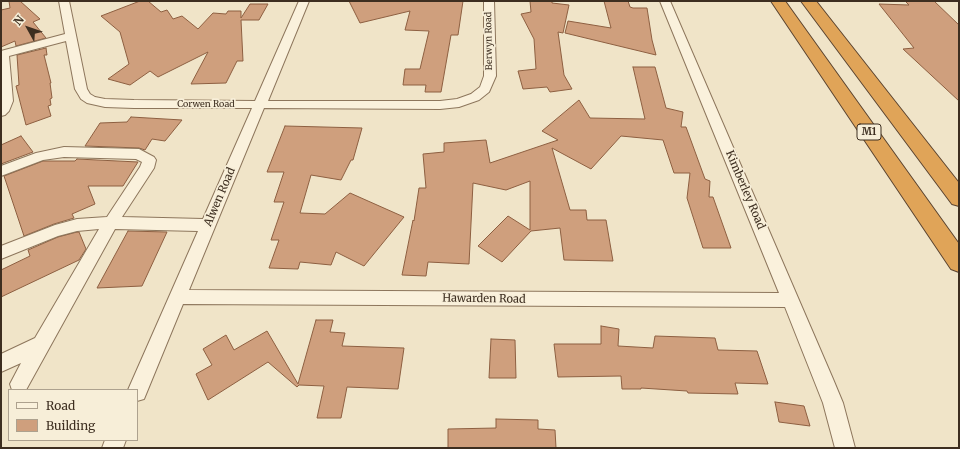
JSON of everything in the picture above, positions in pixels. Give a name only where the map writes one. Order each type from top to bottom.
[{"type":"highway","name":"M1","points":[[778,1],[959,262]]},
{"type":"highway","points":[[808,1],[959,198]]},
{"type":"street","name":"Corwen Road","points":[[64,1],[82,93],[91,100],[105,103],[134,104],[427,105]]},
{"type":"street","name":"Alwen Road","points":[[138,390],[304,1]]},
{"type":"street","name":"Berwyn Road","points":[[427,105],[452,104],[466,101],[482,92],[487,86],[490,76],[489,1]]},
{"type":"street","name":"Kimberley Road","points":[[665,1],[824,380],[833,403],[845,448]]},
{"type":"street","points":[[1,112],[5,108],[7,101],[2,55],[71,36]]},
{"type":"street","points":[[1,171],[42,156],[64,152],[129,153],[144,156],[149,160],[147,168],[111,223],[19,384]]},
{"type":"street","points":[[1,253],[66,227],[82,224],[111,223],[209,225]]},
{"type":"street","name":"Hawarden Road","points":[[178,297],[791,300]]},
{"type":"street","points":[[1,362],[42,344]]},
{"type":"building","points":[[9,1],[20,1],[40,19],[33,22],[46,38],[16,46],[15,41],[1,47],[1,10],[10,8]]},
{"type":"building","points":[[140,1],[148,1],[161,12],[167,10],[173,19],[182,16],[198,29],[213,13],[226,14],[228,11],[241,11],[241,18],[250,4],[268,4],[259,20],[241,20],[243,61],[237,61],[226,83],[191,84],[208,52],[158,77],[150,71],[130,85],[108,79],[129,64],[120,32],[101,16]]},
{"type":"building","points":[[349,1],[463,1],[458,35],[451,35],[441,92],[425,92],[426,85],[403,85],[405,69],[420,69],[429,31],[405,30],[410,11],[360,23]]},
{"type":"building","points":[[530,1],[552,1],[552,3],[569,5],[563,33],[558,32],[564,75],[572,89],[550,92],[547,87],[523,89],[518,71],[536,69],[534,39],[521,14],[531,12]]},
{"type":"building","points":[[604,1],[628,1],[630,7],[647,8],[656,55],[565,33],[568,21],[611,28]]},
{"type":"building","points":[[905,1],[934,1],[959,25],[959,101],[903,49],[914,48],[879,4],[909,5]]},
{"type":"building","points":[[46,48],[47,55],[44,55],[51,83],[52,98],[50,99],[51,105],[48,106],[51,116],[26,125],[16,86],[19,85],[17,55]]},
{"type":"building","points":[[633,67],[655,67],[666,108],[683,112],[681,127],[686,127],[705,179],[710,181],[709,197],[713,197],[731,248],[703,248],[687,198],[690,173],[674,173],[663,140],[621,136],[591,169],[552,148],[570,210],[586,210],[587,220],[606,220],[613,261],[564,260],[560,228],[531,231],[502,262],[478,246],[508,216],[530,230],[530,181],[506,190],[473,183],[469,264],[428,262],[426,276],[402,275],[413,220],[414,221],[419,188],[426,188],[423,154],[444,152],[444,143],[486,140],[490,163],[558,140],[542,131],[579,100],[590,118],[645,119]]},
{"type":"building","points":[[131,117],[182,120],[165,141],[152,139],[145,150],[139,148],[85,146],[100,123],[127,122]]},
{"type":"building","points":[[285,126],[362,128],[353,160],[351,160],[341,180],[311,175],[300,213],[325,214],[350,193],[404,217],[364,266],[336,252],[331,265],[300,262],[298,269],[269,268],[279,240],[271,240],[284,202],[274,202],[284,172],[267,172]]},
{"type":"building","points":[[21,136],[33,152],[1,164],[1,145]]},
{"type":"building","points":[[77,159],[138,162],[123,186],[88,186],[95,204],[72,214],[74,218],[24,236],[4,176],[43,161],[75,161]]},
{"type":"building","points":[[128,231],[167,232],[142,286],[97,288]]},
{"type":"building","points":[[79,232],[86,249],[79,260],[1,297],[1,270],[30,256],[28,250],[58,237]]},
{"type":"building","points":[[316,320],[333,320],[330,332],[345,333],[342,346],[404,348],[398,389],[347,387],[341,418],[317,418],[324,386],[299,385],[297,387],[268,362],[208,400],[196,374],[212,365],[203,349],[226,335],[234,350],[267,331],[298,384]]},
{"type":"building","points":[[601,326],[619,329],[618,346],[653,348],[655,336],[715,338],[718,350],[757,351],[768,384],[735,383],[738,394],[688,393],[687,391],[641,388],[622,389],[621,376],[558,377],[554,344],[601,344]]},
{"type":"building","points":[[491,339],[515,340],[516,378],[489,378]]},
{"type":"building","points":[[775,402],[804,406],[810,426],[779,422]]},
{"type":"building","points":[[496,419],[538,420],[538,429],[555,430],[556,448],[448,448],[448,429],[496,428]]}]
